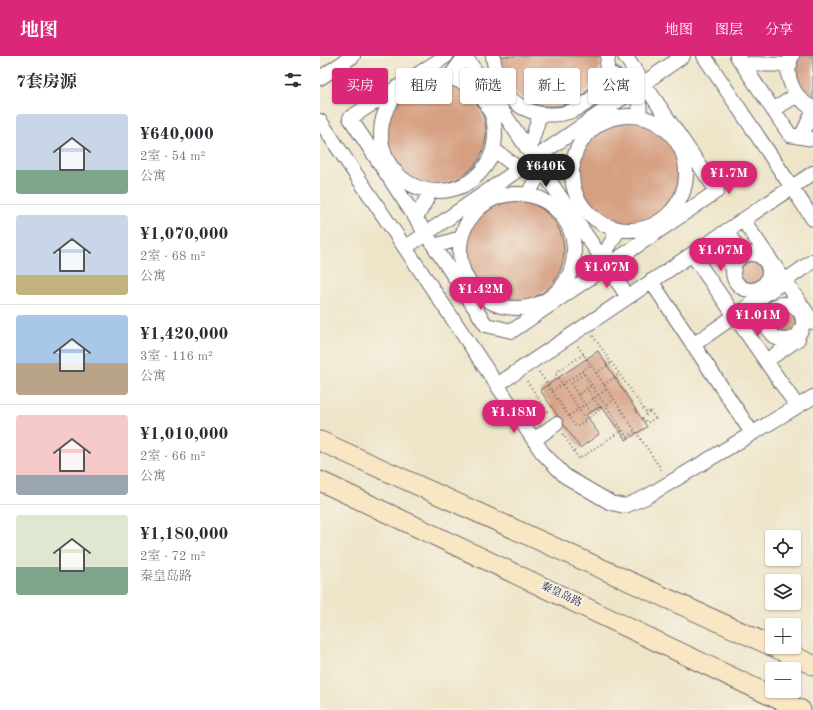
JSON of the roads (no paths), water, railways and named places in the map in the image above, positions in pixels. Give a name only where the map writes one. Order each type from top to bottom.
[{"type":"street","points":[[320,78],[353,56]]},
{"type":"street","points":[[446,56],[350,118],[387,167],[416,218],[435,246],[465,284],[486,325],[512,331],[555,298],[602,258],[704,200],[717,191],[644,89]]},
{"type":"street","points":[[452,74],[465,56],[474,68]]},
{"type":"street","points":[[493,56],[495,68]]},
{"type":"street","points":[[607,68],[608,56]]},
{"type":"street","points":[[625,56],[632,68]]},
{"type":"street","points":[[644,83],[683,56]]},
{"type":"street","points":[[704,56],[813,219]]},
{"type":"street","points":[[737,56],[747,66],[790,136],[807,138],[813,112]]},
{"type":"street","points":[[747,66],[762,56]]},
{"type":"street","points":[[747,66],[791,60],[789,72],[791,85],[797,95],[813,108]]},
{"type":"street","points":[[396,94],[384,113],[380,132],[387,167],[407,183],[424,190],[431,191],[442,192],[459,188],[474,179],[486,165],[493,149],[495,131],[491,114],[493,104]]},
{"type":"street","points":[[773,110],[797,95]]},
{"type":"street","points":[[516,102],[521,107],[540,114],[555,115],[572,111],[588,102]]},
{"type":"street","points":[[499,104],[628,297]]},
{"type":"street","points":[[589,104],[599,119]]},
{"type":"street","points":[[405,248],[519,169],[536,160],[599,119],[618,104]]},
{"type":"street","points":[[640,104],[640,116]]},
{"type":"street","points":[[528,194],[536,160],[540,114]]},
{"type":"street","points":[[640,116],[621,116],[599,119],[586,134],[576,151],[573,166],[575,191],[572,212],[570,230],[574,248],[572,266],[565,282],[555,298],[521,308],[497,305],[486,300],[465,284],[459,249],[463,229],[473,212],[489,200],[508,194],[528,194],[572,212],[584,208],[599,222],[619,229],[633,230],[668,220],[678,204],[685,187],[687,170],[683,152],[679,139],[659,123],[640,116]]},
{"type":"street","points":[[320,121],[534,440],[552,463],[565,476],[611,503],[625,506],[646,497],[813,397]]},
{"type":"street","points":[[357,128],[382,121]]},
{"type":"street","points":[[493,149],[519,169]]},
{"type":"street","points":[[536,160],[573,166]]},
{"type":"street","points":[[497,385],[813,173]]},
{"type":"street","points":[[474,179],[483,194]]},
{"type":"street","points":[[685,187],[704,200]]},
{"type":"street","points":[[416,218],[431,191]]},
{"type":"street","points":[[743,220],[768,259],[786,281],[805,324]]},
{"type":"street","points":[[602,258],[619,229]]},
{"type":"street","points":[[726,232],[743,256]]},
{"type":"street","points":[[435,246],[461,238]]},
{"type":"street","points":[[714,240],[752,304],[784,349]]},
{"type":"street","points":[[692,254],[797,406]]},
{"type":"street","points":[[768,259],[756,254],[743,256],[736,264],[737,279],[751,290],[786,281],[813,261]]},
{"type":"street","points":[[573,257],[602,258]]},
{"type":"street","points":[[693,345],[752,304],[766,286],[768,259]]},
{"type":"street","points":[[719,293],[737,279]]},
{"type":"street","points":[[651,281],[752,434]]},
{"type":"street","points":[[786,281],[781,305],[768,316],[771,332],[785,340],[805,324]]},
{"type":"street","points":[[766,286],[781,305],[797,309],[805,324]]},
{"type":"street","points":[[490,326],[497,305]]},
{"type":"street","points":[[766,361],[784,349],[805,324]]},
{"type":"street","points":[[753,343],[771,332]]},
{"type":"street","points":[[534,440],[556,424]]},
{"type":"street","points":[[320,441],[765,643]]},
{"type":"street","name":"秦皇岛路","points":[[320,481],[772,699],[801,710]]},
{"type":"street","points":[[784,654],[797,662]]}]
